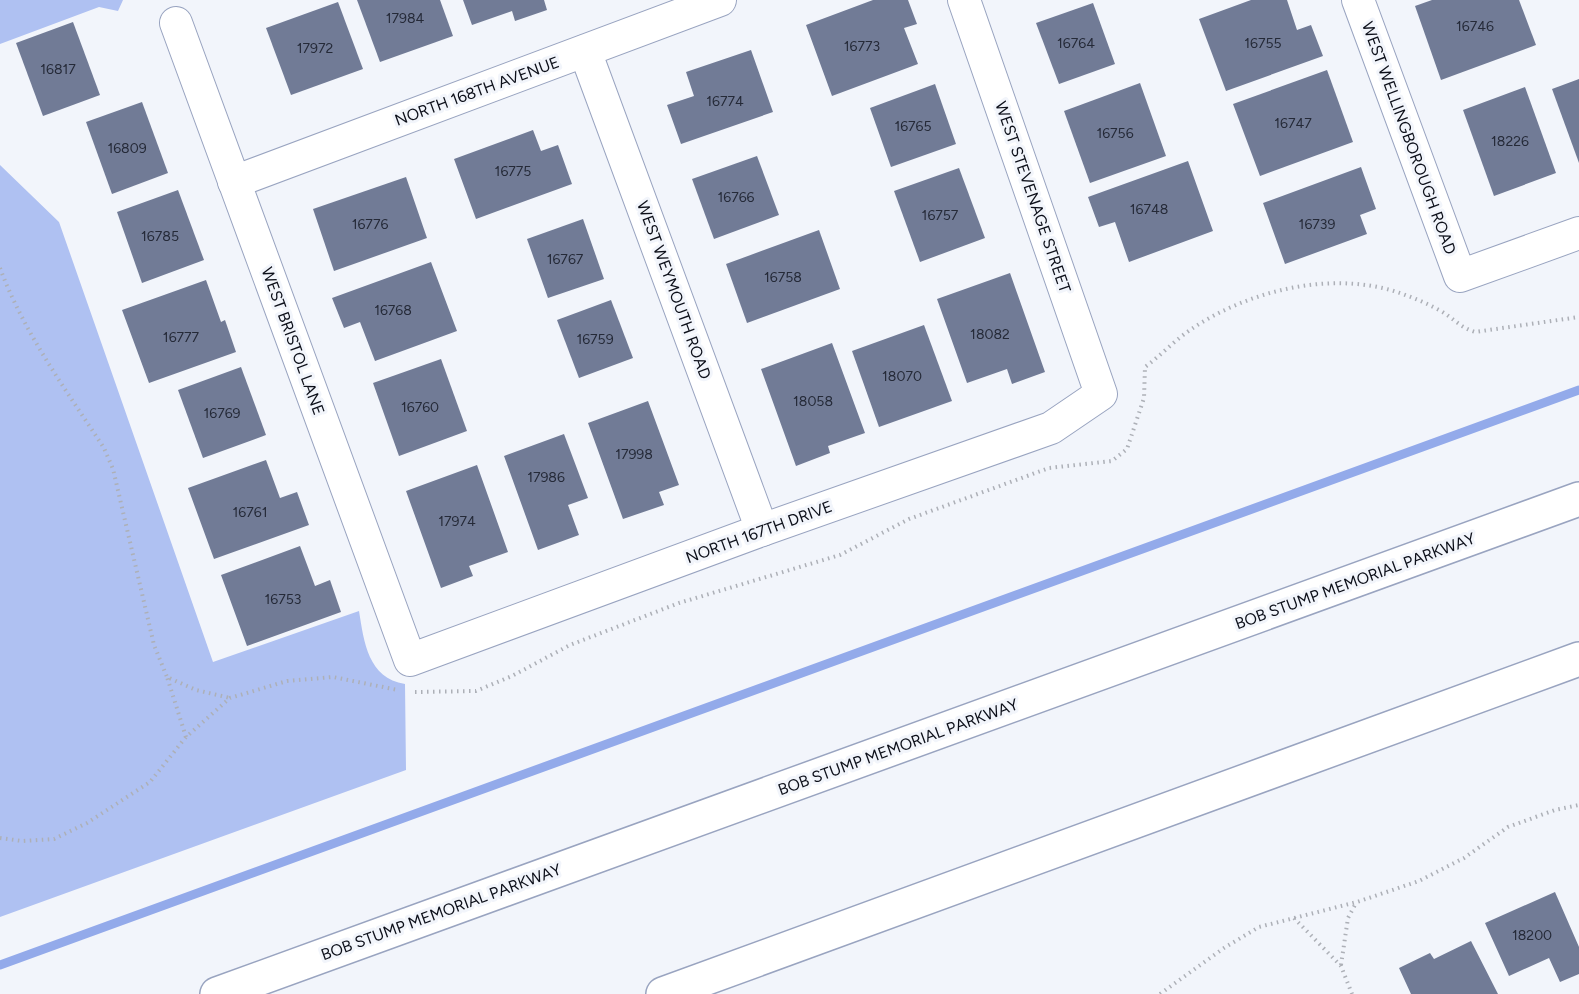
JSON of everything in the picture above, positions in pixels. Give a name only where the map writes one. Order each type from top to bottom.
[{"type":"highway","name":"BOB STUMP MEMORIAL PARKWAY","points":[[217,994],[1579,500]]},
{"type":"highway","points":[[663,994],[1579,659]]},
{"type":"street","name":"NORTH 168TH AVENUE","points":[[234,182],[720,0]]},
{"type":"street","name":"WEST STEVENAGE STREET","points":[[964,0],[1101,394]]},
{"type":"street","name":"WEST WELLINGBOROUGH ROAD","points":[[1358,0],[1460,276],[1579,232]]},
{"type":"street","name":"WEST BRISTOL LANE","points":[[176,23],[410,660]]},
{"type":"street","name":"WEST WEYMOUTH ROAD","points":[[585,51],[762,530]]},
{"type":"street","name":"NORTH 167TH DRIVE","points":[[410,660],[762,530],[1051,428],[1101,394]]},
{"type":"path","points":[[0,268],[11,297],[28,330],[104,448],[113,469],[154,645],[186,736]]},
{"type":"path","points":[[167,677],[196,690],[231,698]]},
{"type":"path","points":[[1160,994],[1224,948],[1259,927],[1357,902],[1419,882],[1464,858],[1508,827],[1555,810],[1579,805]]},
{"type":"path","points":[[1341,966],[1348,918],[1357,902]]},
{"type":"path","points":[[1294,918],[1341,966],[1352,994]]},
{"type":"shaded area","points":[[0,0],[123,0],[118,11],[99,7],[0,44]]},
{"type":"shaded area","points":[[0,165],[59,222],[213,662],[359,611],[370,657],[383,674],[405,684],[406,770],[0,917]]},
{"type":"building","points":[[357,0],[440,0],[453,36],[380,62]]},
{"type":"building","points":[[463,0],[544,0],[547,10],[515,21],[512,11],[472,25]]},
{"type":"building","points":[[873,0],[908,0],[917,24],[904,28],[918,64],[832,96],[806,25]]},
{"type":"building","points":[[1251,0],[1287,0],[1297,30],[1311,25],[1323,56],[1226,91],[1199,19]]},
{"type":"building","points":[[1432,0],[1519,0],[1536,45],[1441,80],[1415,6]]},
{"type":"building","points":[[338,2],[363,69],[291,95],[266,28]]},
{"type":"building","points":[[1093,3],[1115,64],[1059,84],[1036,23]]},
{"type":"building","points":[[73,22],[100,95],[43,116],[16,43]]},
{"type":"building","points":[[751,50],[773,112],[681,144],[667,105],[694,96],[686,72]]},
{"type":"building","points":[[1327,70],[1353,142],[1260,176],[1233,104]]},
{"type":"building","points":[[1579,79],[1579,163],[1552,89]]},
{"type":"building","points":[[1140,83],[1166,156],[1090,183],[1064,111]]},
{"type":"building","points":[[935,84],[956,144],[891,167],[870,108]]},
{"type":"building","points":[[1525,87],[1556,173],[1494,196],[1463,110]]},
{"type":"building","points":[[142,102],[168,173],[112,194],[86,122]]},
{"type":"building","points":[[533,130],[541,151],[558,145],[572,184],[476,219],[454,159]]},
{"type":"building","points":[[757,156],[779,215],[714,239],[692,179]]},
{"type":"building","points":[[1188,161],[1213,231],[1129,262],[1115,222],[1099,227],[1088,197]]},
{"type":"building","points":[[1361,167],[1376,209],[1360,215],[1367,234],[1285,264],[1263,203]]},
{"type":"building","points":[[959,168],[985,238],[920,262],[894,191]]},
{"type":"building","points":[[406,177],[427,238],[334,271],[313,209]]},
{"type":"building","points":[[178,190],[204,260],[142,283],[117,212]]},
{"type":"building","points":[[583,219],[604,279],[548,298],[527,239]]},
{"type":"building","points":[[819,230],[840,289],[747,323],[726,264]]},
{"type":"building","points":[[431,262],[457,331],[375,361],[360,322],[344,328],[332,298]]},
{"type":"building","points":[[1010,273],[1045,372],[1012,384],[1007,369],[967,383],[937,299]]},
{"type":"building","points":[[206,280],[221,322],[225,320],[236,352],[149,383],[122,310]]},
{"type":"building","points":[[611,300],[633,358],[579,378],[557,320]]},
{"type":"building","points":[[924,325],[952,401],[879,427],[852,351]]},
{"type":"building","points":[[832,343],[865,433],[828,446],[830,453],[796,466],[761,369]]},
{"type":"building","points":[[441,359],[467,431],[399,456],[373,383]]},
{"type":"building","points":[[241,367],[266,435],[203,458],[178,390]]},
{"type":"building","points":[[648,401],[679,485],[659,492],[664,505],[623,519],[588,423]]},
{"type":"building","points":[[564,434],[588,498],[568,505],[579,535],[538,550],[504,456]]},
{"type":"building","points":[[266,460],[280,498],[297,492],[309,525],[214,559],[188,488]]},
{"type":"building","points":[[477,465],[508,552],[469,566],[473,576],[441,588],[406,491]]},
{"type":"building","points":[[300,546],[315,586],[330,580],[341,612],[247,646],[221,575]]},
{"type":"building","points":[[1555,892],[1579,947],[1579,974],[1560,982],[1549,958],[1509,976],[1485,923]]},
{"type":"building","points":[[1471,941],[1498,994],[1411,994],[1399,968],[1430,953],[1434,959]]},
{"type":"waterway","points":[[0,965],[1579,390]]}]
